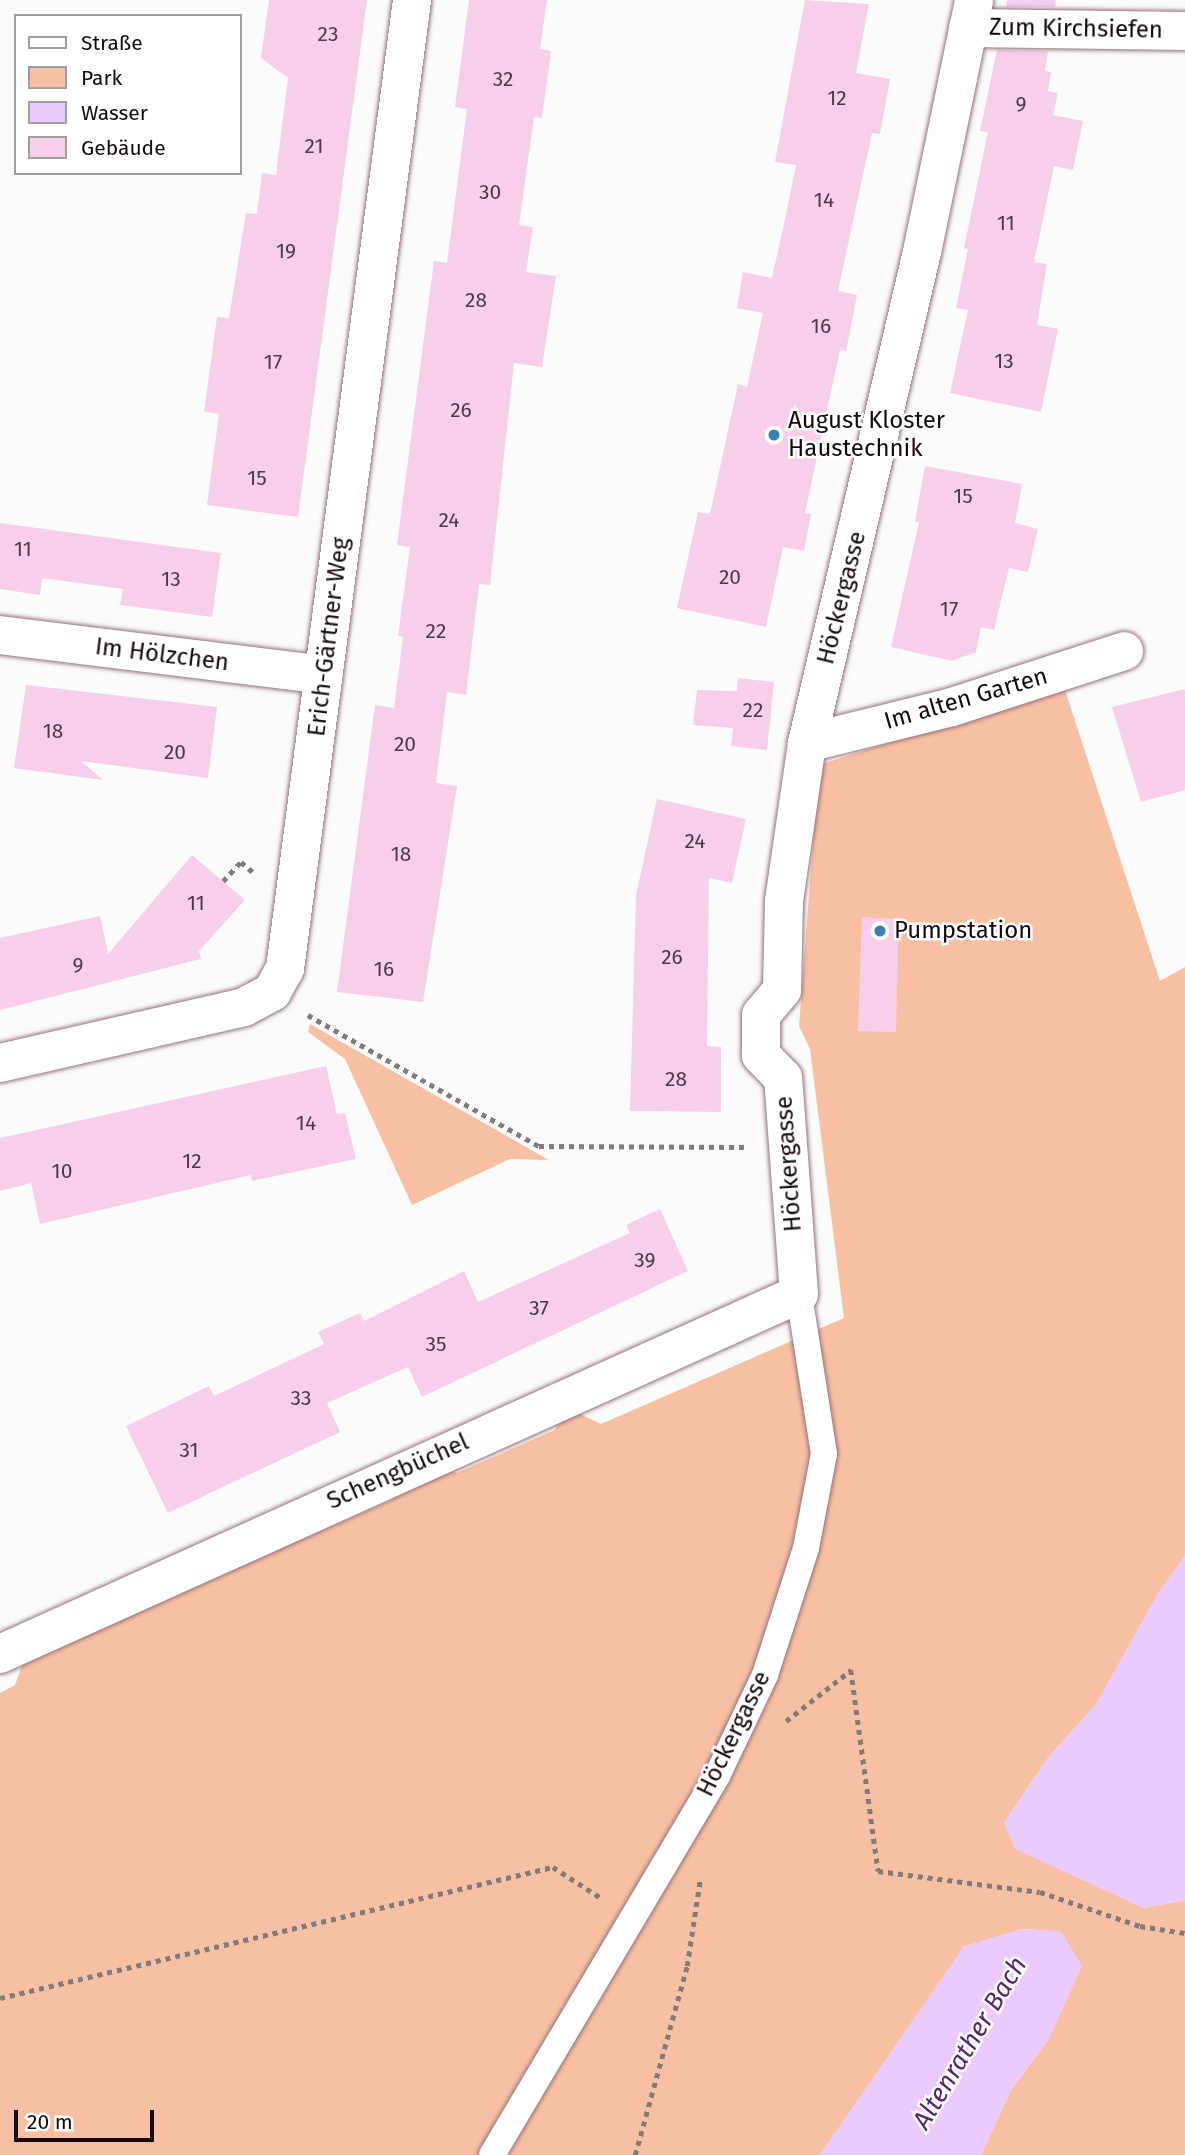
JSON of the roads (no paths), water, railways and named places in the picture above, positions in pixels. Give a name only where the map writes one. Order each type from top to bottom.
[{"type":"street","name":"Erich-Gärtner-Weg","points":[[0,1063],[244,1007],[272,992],[285,969],[411,0]]},
{"type":"street","name":"Zum Kirchsiefen","points":[[971,14],[1185,31]]},
{"type":"street","name":"Höckergasse","points":[[799,1294],[783,1079],[761,1055],[761,1015],[782,990],[784,901],[807,743],[878,447],[971,14]]},
{"type":"street","name":"Im Hölzchen","points":[[0,635],[324,675]]},
{"type":"street","name":"Im alten Garten","points":[[807,743],[952,707],[1124,651]]},
{"type":"street","name":"Schengbüchel","points":[[0,1654],[799,1294]]},
{"type":"lane","name":"Höckergasse","points":[[492,2155],[529,2100],[631,1919],[717,1776],[765,1675],[806,1548],[824,1454],[799,1294]]},
{"type":"water","points":[[1185,1556],[1185,1900],[1144,1908],[1015,1849],[1004,1823],[1048,1758],[1097,1703],[1159,1592]]},
{"type":"water","name":"Altenrather Bach","points":[[1022,1929],[1061,1931],[1082,1966],[1050,2037],[1011,2090],[981,2155],[820,2155],[964,1946]]},
{"type":"place","name":"August Kloster Haustechnik","points":[[774,435]]},
{"type":"place","name":"Pumpstation","points":[[880,931]]}]
